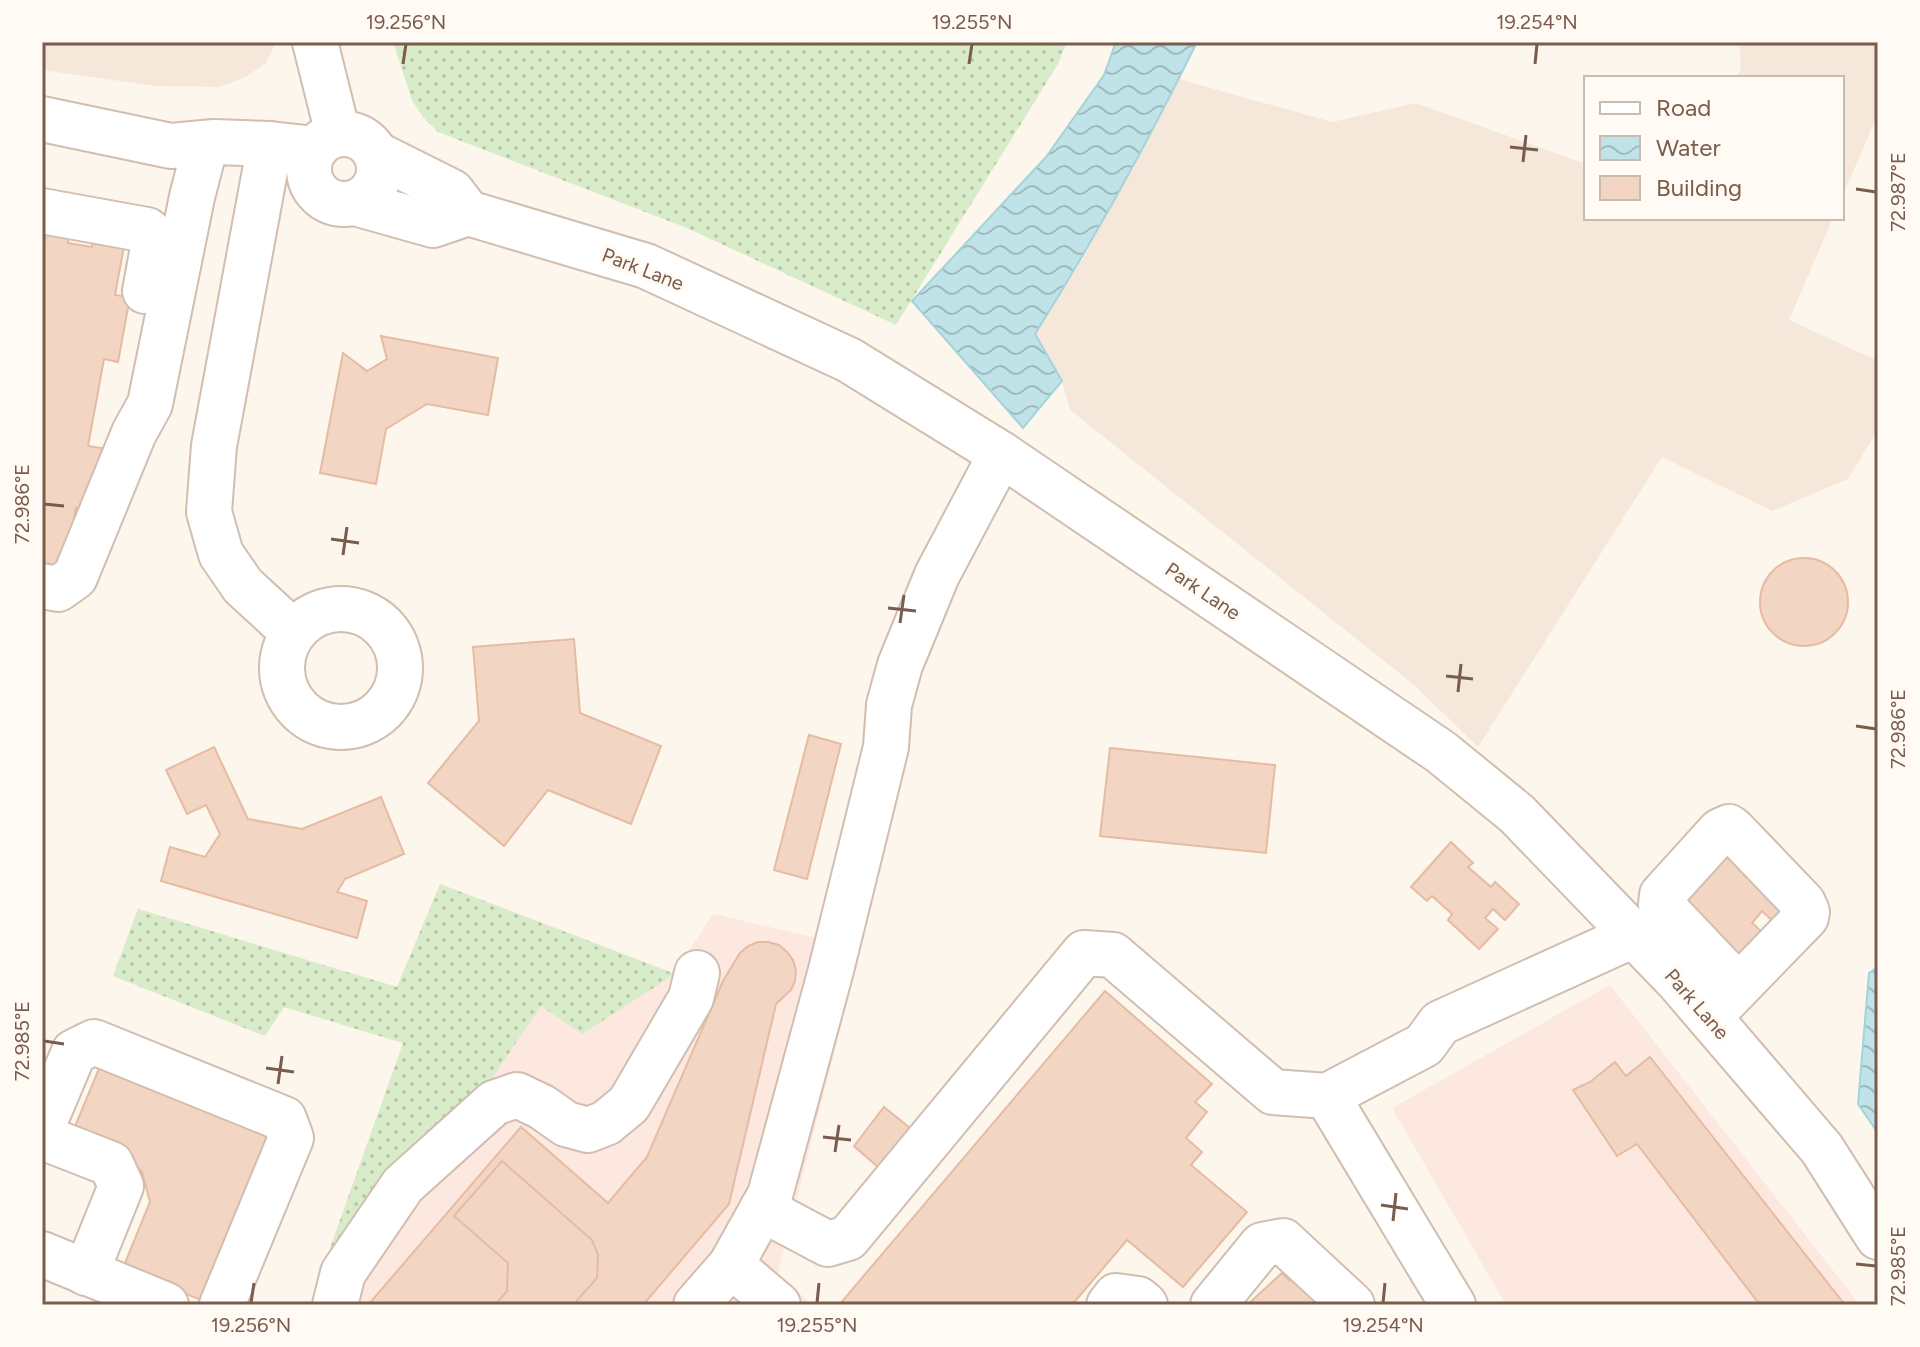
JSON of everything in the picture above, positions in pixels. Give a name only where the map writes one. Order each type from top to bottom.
[{"type":"street","points":[[315,42],[323,197],[333,203],[355,203],[433,225],[468,213]]},
{"type":"street","points":[[43,124],[192,151],[216,175],[266,164],[322,157],[350,134],[361,137],[370,145],[379,167],[373,189],[355,203]]},
{"type":"street","points":[[42,586],[58,589],[75,577],[134,433],[150,404],[192,197],[192,151]]},
{"type":"street","name":"Park Lane","points":[[376,154],[452,192],[468,213],[646,266],[849,360],[1014,463],[1441,752],[1517,814],[1678,981],[1724,1001],[1878,1237]]},
{"type":"street","points":[[266,164],[214,446],[209,512],[221,554],[243,586],[293,632]]},
{"type":"street","points":[[42,211],[147,230],[155,237],[123,406],[134,433]]},
{"type":"street","points":[[696,1305],[731,1265],[770,1195],[827,985],[886,747],[889,705],[900,665],[937,575],[1014,463]]},
{"type":"street","points":[[762,1209],[828,1244],[848,1238],[1084,953],[1113,955],[1273,1092],[1327,1096],[1424,1045],[1440,1023],[1642,943]]},
{"type":"street","points":[[335,1305],[343,1273],[403,1185],[494,1103],[517,1095],[542,1107],[566,1124],[588,1130],[606,1123],[629,1104],[691,998],[697,973]]},
{"type":"street","points":[[42,1128],[74,1052],[94,1042],[284,1119],[291,1138],[222,1305]]},
{"type":"street","points":[[1327,1096],[1453,1305]]},
{"type":"street","points":[[42,1137],[111,1164],[121,1186],[86,1273]]},
{"type":"street","points":[[1213,1305],[1262,1245],[1283,1241],[1352,1305]]},
{"type":"street","points":[[42,1254],[166,1305]]},
{"type":"street","points":[[731,1265],[778,1305]]},
{"type":"street","points":[[1109,1305],[1116,1296],[1138,1299],[1145,1305]]},
{"type":"shaded area","points":[[42,42],[276,42],[266,63],[246,77],[219,87],[156,86],[42,70]]},
{"type":"shaded area","points":[[1739,42],[1878,42],[1878,114],[1844,192],[1844,76],[1738,76],[1741,68]]},
{"type":"shaded area","points":[[1179,79],[1332,122],[1416,103],[1584,163],[1584,220],[1832,220],[1789,320],[1878,361],[1878,430],[1848,479],[1772,511],[1662,457],[1478,747],[1414,685],[1070,410],[1062,381],[1035,334],[1083,258]]},
{"type":"shaded area","points":[[440,884],[674,973],[713,914],[861,948],[778,1273],[808,1301],[804,1305],[319,1305],[312,1299],[403,1043],[284,1007],[265,1036],[113,976],[138,909],[397,987]]},
{"type":"shaded area","points":[[1610,985],[1860,1305],[1602,1305],[1598,1301],[1594,1305],[1506,1305],[1392,1108]]},
{"type":"green space","points":[[393,42],[1067,42],[1058,64],[896,325],[687,228],[438,132],[412,100]]},
{"type":"green space","points":[[440,884],[675,974],[582,1034],[541,1006],[338,1305],[319,1305],[312,1299],[403,1043],[284,1007],[265,1036],[113,976],[138,909],[397,987]]},
{"type":"water","points":[[1116,42],[1197,42],[1120,190],[1035,334],[1062,381],[1023,428],[912,301],[1046,157],[1104,75]]},
{"type":"water","points":[[1878,967],[1878,1133],[1858,1104],[1869,973]]},
{"type":"building","points":[[47,227],[70,231],[68,243],[92,247],[94,235],[125,241],[115,295],[130,297],[118,362],[104,359],[88,446],[102,448],[91,511],[76,508],[65,567],[42,563],[42,256]]},
{"type":"building","points":[[381,336],[498,358],[488,415],[427,404],[386,429],[376,484],[320,473],[343,353],[367,371],[387,359]]},
{"type":"building","points":[[1804,558],[1829,565],[1841,577],[1848,602],[1841,627],[1829,639],[1804,646],[1779,639],[1767,627],[1760,602],[1767,577],[1779,565]]},
{"type":"building","points":[[574,639],[580,713],[661,746],[631,824],[548,790],[504,846],[428,783],[479,721],[473,647]]},
{"type":"building","points":[[809,735],[841,744],[807,879],[774,870]]},
{"type":"building","points":[[214,747],[248,819],[302,829],[381,797],[404,854],[345,879],[337,892],[367,901],[357,938],[161,881],[170,847],[205,857],[220,834],[206,805],[187,814],[166,770]]},
{"type":"building","points":[[1110,748],[1275,765],[1266,853],[1100,836]]},
{"type":"building","points":[[1722,834],[1800,902],[1778,926],[1762,911],[1752,923],[1769,938],[1739,973],[1665,901]]},
{"type":"building","points":[[1451,842],[1473,863],[1468,867],[1491,887],[1495,882],[1519,904],[1505,920],[1493,909],[1485,918],[1498,929],[1479,949],[1448,920],[1452,914],[1432,896],[1427,901],[1411,887]]},
{"type":"building","points":[[758,942],[779,945],[787,952],[796,970],[795,981],[791,990],[776,1004],[729,1204],[643,1305],[368,1305],[521,1127],[608,1203],[647,1157],[723,981],[740,953]]},
{"type":"building","points":[[1105,991],[1212,1084],[1195,1102],[1207,1112],[1186,1138],[1202,1152],[1191,1165],[1247,1212],[1183,1287],[1127,1240],[1072,1305],[839,1305]]},
{"type":"building","points":[[1650,1057],[1845,1305],[1760,1305],[1637,1144],[1617,1156],[1573,1090],[1590,1082],[1615,1062],[1626,1076]]},
{"type":"building","points":[[103,1059],[282,1132],[213,1305],[123,1268],[150,1202],[142,1172],[131,1160],[71,1136]]},
{"type":"building","points":[[884,1107],[910,1128],[879,1168],[854,1146]]},
{"type":"building","points":[[502,1161],[592,1240],[598,1255],[597,1278],[573,1305],[495,1305],[507,1291],[508,1263],[454,1216]]},
{"type":"building","points":[[1282,1273],[1289,1280],[1293,1276],[1325,1305],[1247,1305]]}]
